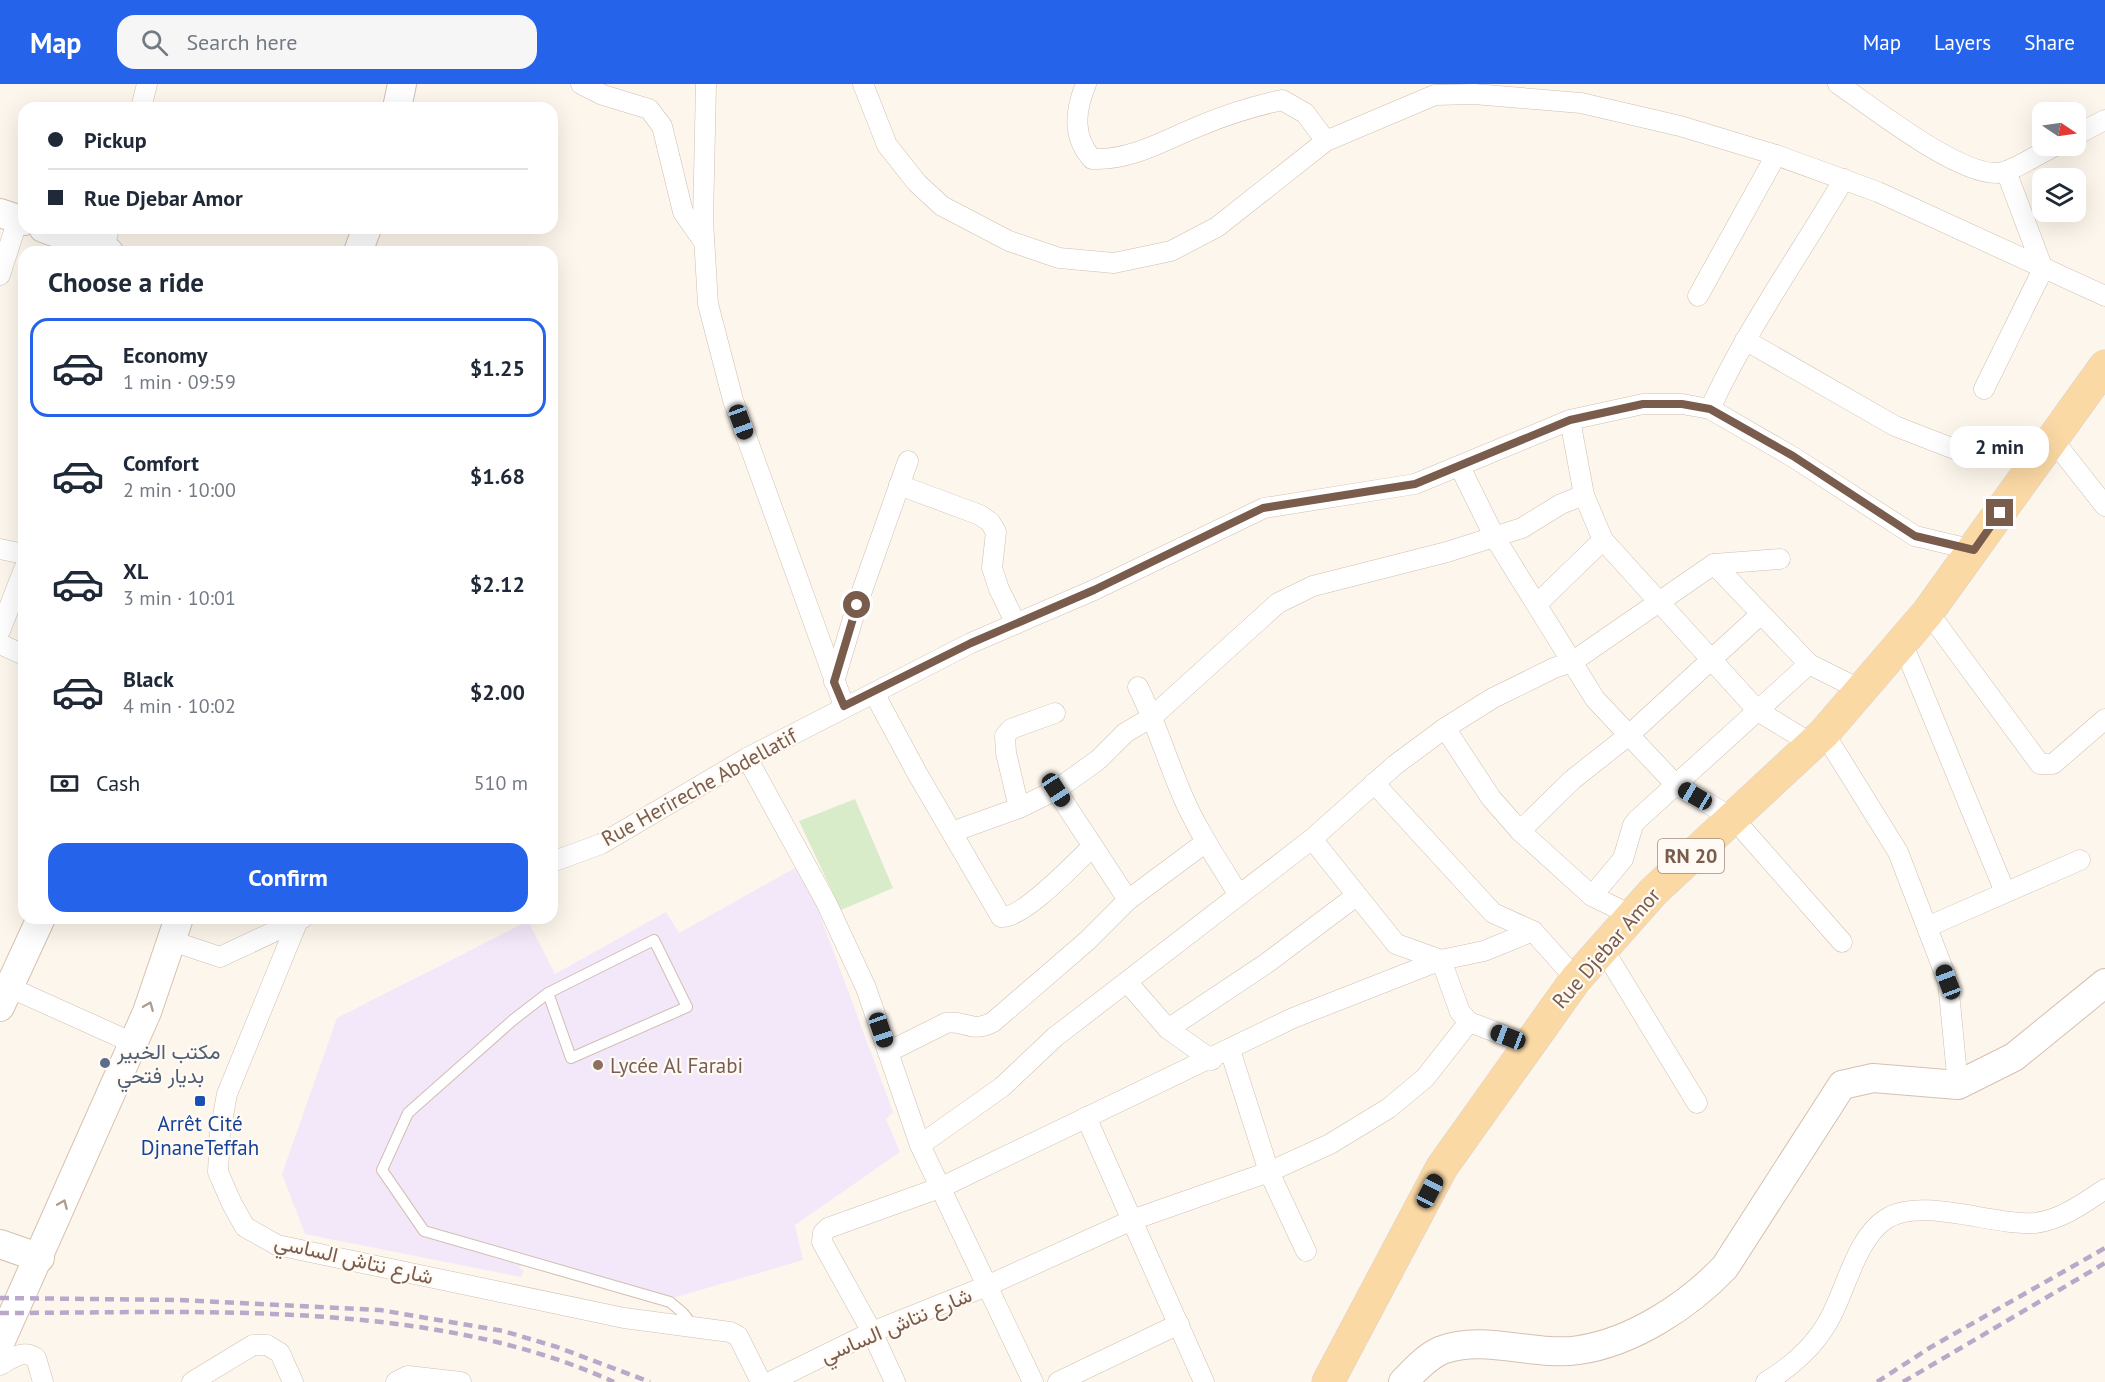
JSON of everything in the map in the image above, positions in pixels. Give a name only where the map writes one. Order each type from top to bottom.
[{"type":"main road","name":"Rue Djebar Amor","points":[[1328,1382],[1442,1167],[1527,1044],[1576,979],[1631,915],[1818,738],[1861,690],[1928,612],[2105,366]]},
{"type":"street","points":[[142,102],[147,84]]},
{"type":"street","points":[[380,102],[384,84]]},
{"type":"street","points":[[398,102],[402,84]]},
{"type":"street","points":[[581,84],[603,95],[649,109],[662,126],[683,213],[705,243]]},
{"type":"street","points":[[706,84],[705,243],[708,304],[733,400],[844,706]]},
{"type":"street","points":[[863,84],[886,145],[917,183],[942,206],[1009,242],[1059,258],[1114,263],[1171,251],[1217,227],[1326,141],[1435,95],[1498,90],[1581,103],[1680,126],[1776,154],[1844,179],[1968,232],[2105,296]]},
{"type":"street","points":[[1086,84],[1077,105],[1076,127],[1084,149],[1092,159],[1107,160],[1130,155],[1202,124],[1282,100],[1305,113],[1326,141]]},
{"type":"street","points":[[1838,84],[1946,156],[1986,172],[2000,174],[2035,156]]},
{"type":"street","points":[[2086,130],[2105,120]]},
{"type":"street","points":[[1698,296],[1776,154]]},
{"type":"street","points":[[1984,389],[2043,269],[2006,171]]},
{"type":"street","points":[[1710,409],[1745,340],[1844,179]]},
{"type":"street","points":[[0,275],[18,228]]},
{"type":"street","points":[[73,234],[107,243]]},
{"type":"street","points":[[1745,340],[1895,426],[1962,452]]},
{"type":"street","name":"Rue Herireche Abdellatif","points":[[558,860],[601,844],[747,758],[844,706],[971,643],[1177,551],[1263,508],[1415,484],[1460,467],[1508,443],[1570,420],[1643,404],[1682,404],[1710,409],[1793,456],[1915,536],[1974,550]]},
{"type":"street","points":[[1570,420],[1584,495],[1603,540],[1758,711],[1818,738],[1898,852],[1951,995],[1958,1085]]},
{"type":"street","points":[[2053,440],[2105,506]]},
{"type":"street","points":[[834,682],[857,605],[908,461]]},
{"type":"street","points":[[1460,467],[1495,538],[1595,699],[1676,785],[1733,818],[1842,942]]},
{"type":"street","points":[[899,485],[980,515],[990,522],[996,532],[992,568],[999,589],[1016,624]]},
{"type":"street","points":[[952,832],[1018,808],[1056,790],[1098,760],[1125,733],[1152,717],[1278,603],[1313,586],[1495,538],[1522,528],[1561,504],[1584,495]]},
{"type":"street","points":[[1537,604],[1603,540]]},
{"type":"street","points":[[0,549],[18,553]]},
{"type":"street","points":[[920,1145],[1002,1087],[1055,1037],[1312,839],[1374,783],[1445,728],[1493,698],[1554,668],[1572,662],[1658,600],[1714,564],[1780,560]]},
{"type":"street","points":[[1714,564],[1809,664],[1861,690]]},
{"type":"street","points":[[0,631],[18,584]]},
{"type":"street","points":[[1928,612],[2040,764],[2053,764],[2105,718]]},
{"type":"street","points":[[1520,831],[1572,780],[1629,735],[1761,614]]},
{"type":"street","points":[[1902,642],[2005,892]]},
{"type":"street","points":[[0,644],[18,653]]},
{"type":"street","points":[[1592,896],[1623,859],[1633,825],[1809,664]]},
{"type":"street","points":[[1138,687],[1180,791],[1206,842],[1239,895]]},
{"type":"street","points":[[874,693],[997,911],[1005,917],[1048,890],[1093,846]]},
{"type":"street","points":[[1018,808],[1005,736],[1011,729],[1055,713]]},
{"type":"street","points":[[1445,728],[1491,798],[1520,831],[1592,896],[1631,915]]},
{"type":"street","points":[[747,758],[826,902],[866,988],[920,1145],[1034,1382]]},
{"type":"street","points":[[1374,783],[1493,913],[1533,932],[1576,979]]},
{"type":"street","points":[[1056,790],[1128,900]]},
{"type":"street","points":[[1312,839],[1396,944],[1441,960]]},
{"type":"street","points":[[888,1052],[946,1023],[955,1022],[976,1029],[993,1022],[1087,941],[1128,900],[1206,842]]},
{"type":"street","points":[[1927,927],[2080,860]]},
{"type":"street","points":[[1168,1029],[1267,963],[1356,896]]},
{"type":"street","points":[[38,924],[3,992],[133,1043]]},
{"type":"street","points":[[0,1343],[40,1258],[133,1043],[176,929],[220,957],[289,924]]},
{"type":"street","name":"شارع نتاش الساسي","points":[[298,924],[226,1094],[220,1132],[218,1172],[245,1227],[277,1245],[624,1317],[730,1332],[738,1336],[761,1382]]},
{"type":"street","points":[[895,1382],[872,1332],[822,1242],[823,1233],[828,1228],[942,1187],[1086,1117],[1212,1060],[1293,1018],[1441,960],[1484,951],[1533,932]]},
{"type":"street","points":[[1602,947],[1697,1103]]},
{"type":"street","points":[[1441,960],[1460,1012],[1469,1022],[1527,1044]]},
{"type":"street","points":[[1128,983],[1168,1029],[1212,1060]]},
{"type":"street","points":[[1403,1382],[1430,1357],[1442,1351],[1471,1346],[1554,1351],[1579,1350],[1617,1339],[1667,1315],[1703,1290],[1725,1267],[1842,1085],[1873,1078],[1958,1085],[2014,1057],[2105,983]]},
{"type":"street","name":"شارع نتاش الساسي","points":[[770,1382],[872,1332],[989,1285],[1132,1220],[1269,1172],[1330,1144],[1389,1108],[1425,1078],[1469,1022]]},
{"type":"street","points":[[1230,1050],[1269,1172],[1306,1251]]},
{"type":"street","points":[[1086,1117],[1204,1382]]},
{"type":"street","points":[[1766,1382],[1796,1362],[1819,1335],[1830,1318],[1859,1254],[1874,1229],[1886,1218],[1898,1213],[1929,1210],[1986,1220],[2037,1222],[2073,1210],[2105,1190]]},
{"type":"street","points":[[0,1244],[40,1258]]},
{"type":"street","points":[[1058,1382],[1179,1324]]},
{"type":"street","points":[[192,1382],[253,1345],[267,1345],[280,1353],[292,1382]]},
{"type":"street","points":[[0,1365],[21,1354],[28,1353],[36,1358],[43,1382]]},
{"type":"street","points":[[405,1380],[461,1382]]},
{"type":"lane","points":[[548,993],[571,1058],[687,1006],[654,940],[548,993],[513,1020],[408,1113],[382,1170],[424,1230],[670,1302],[683,1313],[694,1328]]},
{"type":"shaded area","name":"Lycée Al Farabi","points":[[795,868],[814,899],[893,1112],[886,1119],[900,1152],[795,1225],[803,1260],[666,1300],[528,1256],[519,1268],[524,1271],[521,1277],[305,1234],[282,1174],[337,1018],[522,924],[530,924],[555,974],[666,912],[679,933]]},
{"type":"green space","points":[[855,799],[893,888],[841,910],[799,821]]},
{"type":"railway","points":[[1877,1382],[1931,1347],[2105,1248]]},
{"type":"railway","points":[[1903,1382],[2105,1263]]},
{"type":"railway","points":[[0,1298],[180,1300],[380,1310],[503,1331],[557,1347],[650,1382]]},
{"type":"railway","points":[[0,1313],[233,1313],[312,1316],[391,1323],[469,1336],[543,1355],[614,1382]]},
{"type":"place","name":"مكتب الخبير بديار فتحي","points":[[105,1063]]},
{"type":"place","name":"Lycée Al Farabi","points":[[598,1065]]},
{"type":"place","name":"Arrêt Cité DjnaneTeffah","points":[[200,1101]]},
{"type":"route","points":[[857,605],[834,682],[844,706],[971,643],[1094,590],[1263,508],[1415,484],[1460,467],[1508,443],[1570,420],[1643,404],[1682,404],[1710,409],[1793,456],[1866,507],[1915,536],[1974,550],[2000,513]]}]
